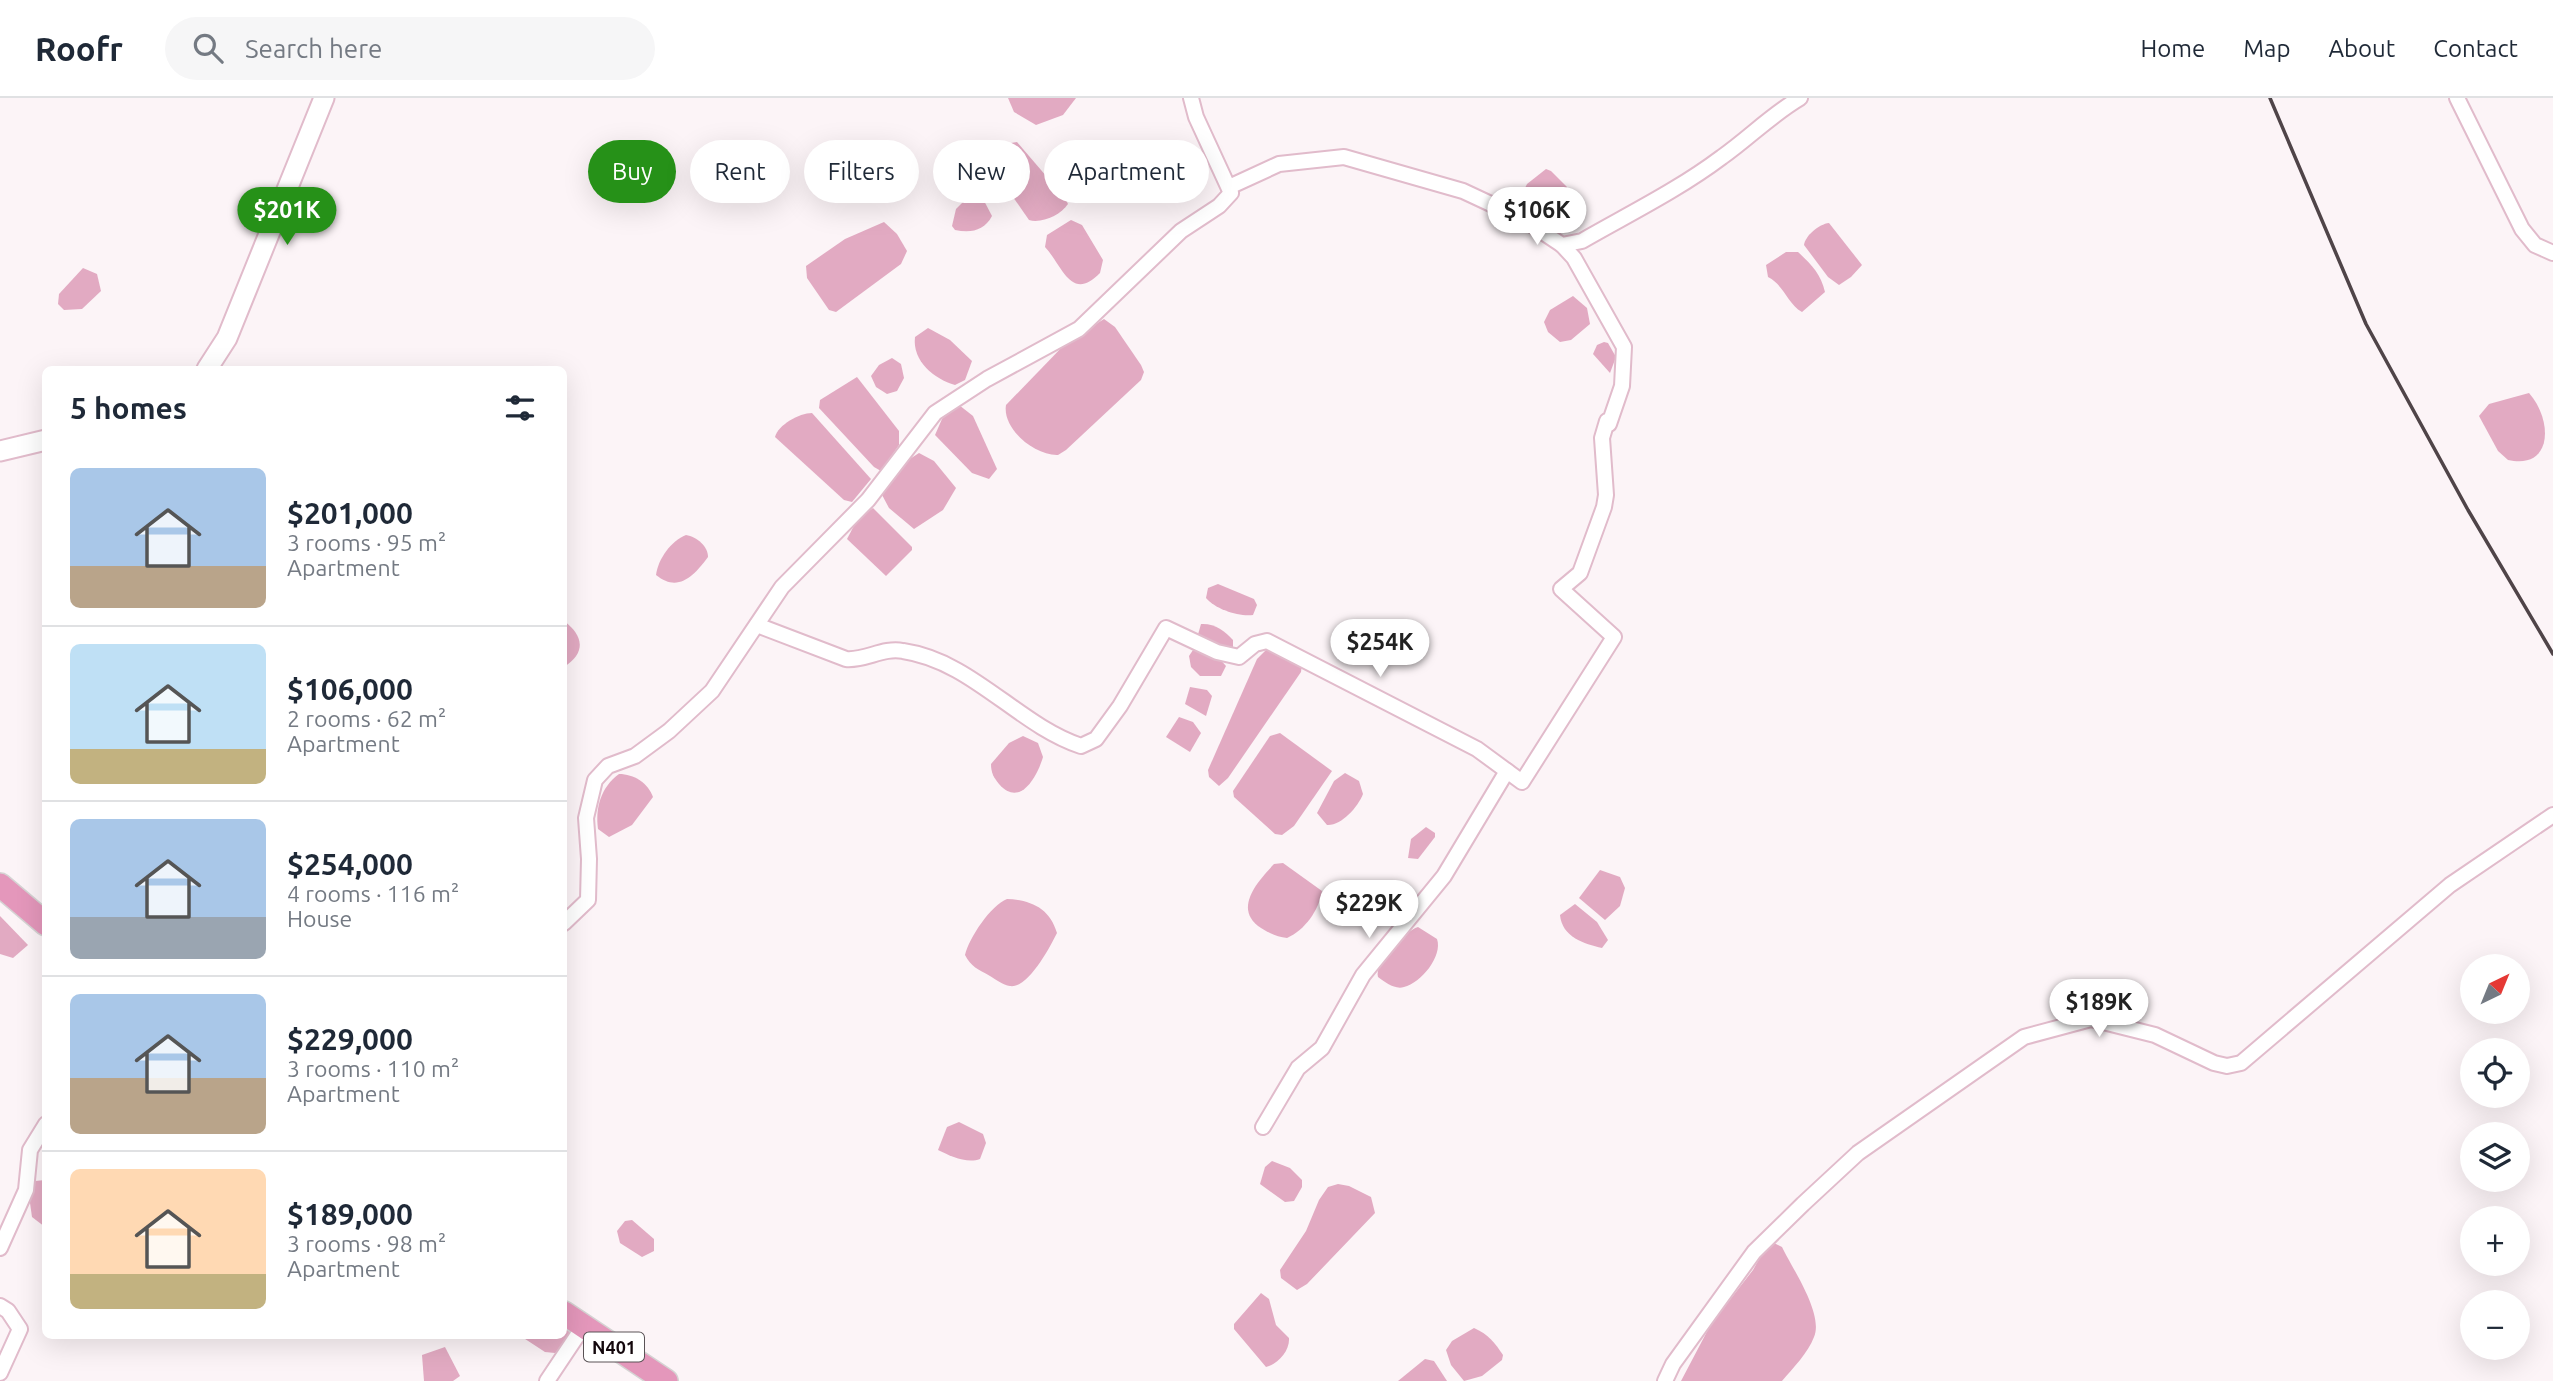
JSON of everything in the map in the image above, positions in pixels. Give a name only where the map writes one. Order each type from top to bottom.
[{"type":"highway","points":[[0,885],[42,921]]},
{"type":"highway","name":"N401","points":[[567,1315],[666,1381]]},
{"type":"main road","points":[[209,366],[228,338],[324,98]]},
{"type":"main road","points":[[0,451],[42,441]]},
{"type":"street","points":[[567,920],[588,900],[586,818],[595,780],[608,766],[635,756],[669,731],[712,691],[782,587],[868,500],[935,413],[987,379],[1079,329],[1181,231],[1219,206],[1231,193],[1196,117],[1191,98]]},
{"type":"street","points":[[1562,245],[1582,241],[1688,181],[1725,156],[1776,112],[1800,98]]},
{"type":"street","points":[[2456,98],[2522,229],[2535,245],[2553,253]]},
{"type":"street","points":[[757,625],[846,659],[859,660],[872,654],[902,650],[933,661],[994,692],[1063,740],[1081,746],[1096,739],[1120,706],[1166,628],[1217,652],[1239,656],[1255,644],[1267,641],[1477,749],[1522,782],[1614,637],[1561,589],[1580,573],[1604,508],[1606,495],[1602,438],[1606,421],[1609,424],[1616,411],[1622,386],[1624,347],[1574,258],[1562,245],[1523,219],[1463,191],[1344,157],[1279,164],[1229,187]]},
{"type":"street","points":[[1263,1127],[1298,1068],[1322,1048],[1363,975],[1444,876],[1507,771]]},
{"type":"street","points":[[1665,1381],[1673,1364],[1754,1252],[1803,1203],[1858,1153],[2024,1037],[2091,1019],[2155,1035],[2214,1063],[2227,1066],[2241,1063],[2451,885],[2553,815]]},
{"type":"street","points":[[0,1248],[26,1190],[30,1150],[42,1130]]},
{"type":"street","points":[[0,1306],[8,1311],[20,1329],[0,1373]]},
{"type":"street","points":[[547,1381],[583,1327]]},
{"type":"shaded area","points":[[1008,98],[1076,98],[1063,115],[1036,125],[1014,112]]},
{"type":"shaded area","points":[[1030,157],[1044,174],[1044,203],[1068,204],[1050,218],[1029,220],[1017,203],[1030,203]]},
{"type":"shaded area","points":[[1546,169],[1567,187],[1562,197],[1542,207],[1528,198],[1524,190],[1527,184]]},
{"type":"shaded area","points":[[962,203],[985,203],[992,216],[985,225],[976,230],[955,230],[952,226],[956,209]]},
{"type":"shaded area","points":[[1071,220],[1082,225],[1103,260],[1100,273],[1082,284],[1074,283],[1068,278],[1045,247],[1047,235]]},
{"type":"shaded area","points":[[884,222],[897,234],[907,251],[901,264],[836,312],[829,310],[807,278],[806,266],[845,239]]},
{"type":"shaded area","points":[[1829,223],[1862,265],[1839,285],[1828,277],[1804,245],[1813,231]]},
{"type":"shaded area","points":[[1786,252],[1798,252],[1807,261],[1818,275],[1825,292],[1802,312],[1768,277],[1766,265]]},
{"type":"shaded area","points":[[83,268],[97,274],[101,291],[82,309],[64,310],[58,304],[59,294]]},
{"type":"shaded area","points":[[1573,296],[1587,308],[1590,324],[1571,340],[1560,342],[1548,332],[1544,322],[1550,310]]},
{"type":"shaded area","points":[[1104,319],[1115,327],[1141,365],[1144,372],[1141,380],[1058,455],[1030,446],[1009,423],[1006,405],[1066,343]]},
{"type":"shaded area","points":[[928,328],[950,340],[972,361],[965,380],[955,385],[947,382],[932,374],[921,361],[915,346],[915,337]]},
{"type":"shaded area","points":[[1608,343],[1616,357],[1610,373],[1593,354],[1597,345]]},
{"type":"shaded area","points":[[892,358],[901,364],[904,378],[897,391],[887,394],[876,387],[871,376],[879,365]]},
{"type":"shaded area","points":[[857,377],[899,431],[899,445],[881,471],[874,467],[819,408],[820,400]]},
{"type":"shaded area","points":[[2529,393],[2537,404],[2545,429],[2541,450],[2534,458],[2523,461],[2508,460],[2498,451],[2479,416],[2489,404]]},
{"type":"shaded area","points":[[959,405],[973,416],[997,469],[989,479],[972,473],[935,435],[942,419]]},
{"type":"shaded area","points":[[812,413],[871,479],[852,502],[844,500],[775,437],[780,428],[790,420]]},
{"type":"shaded area","points":[[919,453],[934,461],[956,488],[943,510],[914,529],[889,508],[881,493],[899,466]]},
{"type":"shaded area","points":[[873,508],[912,547],[886,576],[847,539],[857,520]]},
{"type":"shaded area","points":[[686,535],[701,543],[708,557],[685,580],[664,580],[656,575],[659,563],[670,546]]},
{"type":"shaded area","points":[[1218,584],[1254,599],[1257,605],[1253,615],[1241,615],[1210,602],[1206,598],[1208,588]]},
{"type":"shaded area","points":[[567,624],[576,633],[580,644],[567,665]]},
{"type":"shaded area","points":[[1201,624],[1215,626],[1223,631],[1233,640],[1233,647],[1229,649],[1197,638]]},
{"type":"shaded area","points":[[1195,647],[1218,657],[1226,666],[1221,676],[1200,676],[1191,667],[1189,656]]},
{"type":"shaded area","points":[[1268,648],[1302,664],[1301,672],[1228,778],[1219,786],[1209,777],[1208,770],[1257,659]]},
{"type":"shaded area","points":[[1190,687],[1207,690],[1212,696],[1206,716],[1185,704]]},
{"type":"shaded area","points":[[1179,717],[1193,722],[1201,733],[1190,752],[1166,737]]},
{"type":"shaded area","points":[[1280,733],[1332,771],[1294,826],[1282,835],[1275,834],[1234,797],[1233,791],[1270,736]]},
{"type":"shaded area","points":[[1023,736],[1038,743],[1043,757],[1032,781],[1021,791],[1014,793],[1007,791],[997,782],[991,764],[1009,743]]},
{"type":"shaded area","points":[[1345,773],[1359,781],[1363,794],[1348,815],[1327,825],[1317,813],[1334,781]]},
{"type":"shaded area","points":[[619,774],[640,780],[653,797],[632,825],[609,837],[598,829],[597,813],[604,792]]},
{"type":"shaded area","points":[[1426,827],[1435,833],[1435,837],[1418,859],[1408,858],[1411,839]]},
{"type":"shaded area","points":[[1283,863],[1322,891],[1310,919],[1300,930],[1287,938],[1261,928],[1253,920],[1248,904],[1261,878],[1274,864]]},
{"type":"shaded area","points":[[1600,870],[1620,877],[1625,888],[1620,906],[1605,920],[1579,898]]},
{"type":"shaded area","points":[[1007,899],[1024,901],[1039,907],[1050,918],[1057,933],[1031,974],[1017,985],[1010,986],[975,967],[965,955],[982,923],[994,908]]},
{"type":"shaded area","points":[[1575,904],[1597,922],[1608,940],[1602,948],[1581,942],[1565,929],[1560,915]]},
{"type":"shaded area","points":[[0,916],[28,945],[13,958],[0,954]]},
{"type":"shaded area","points":[[1418,927],[1437,939],[1434,961],[1423,975],[1411,984],[1401,988],[1390,985],[1378,977],[1381,964],[1399,941]]},
{"type":"shaded area","points":[[959,1122],[983,1134],[986,1143],[980,1159],[964,1160],[938,1150],[947,1127]]},
{"type":"shaded area","points":[[1272,1161],[1290,1168],[1302,1180],[1302,1187],[1294,1201],[1285,1202],[1260,1184],[1265,1167]]},
{"type":"shaded area","points":[[42,1180],[42,1225],[32,1217],[29,1196],[35,1181]]},
{"type":"shaded area","points":[[1338,1184],[1349,1186],[1371,1197],[1375,1213],[1307,1284],[1297,1290],[1281,1278],[1280,1270],[1306,1231],[1319,1200],[1328,1187]]},
{"type":"shaded area","points":[[632,1220],[654,1239],[654,1251],[642,1257],[620,1243],[617,1231],[625,1221]]},
{"type":"shaded area","points":[[1774,1243],[1782,1247],[1815,1316],[1814,1337],[1808,1349],[1782,1381],[1681,1381],[1711,1324],[1753,1270],[1763,1252]]},
{"type":"shaded area","points":[[1261,1293],[1269,1299],[1276,1325],[1289,1338],[1288,1348],[1282,1356],[1266,1367],[1234,1329],[1234,1324]]},
{"type":"shaded area","points":[[567,1327],[571,1332],[570,1340],[555,1353],[545,1352],[525,1339],[567,1339]]},
{"type":"shaded area","points":[[1474,1328],[1491,1339],[1503,1355],[1502,1360],[1482,1376],[1464,1381],[1451,1365],[1446,1350],[1452,1341]]},
{"type":"shaded area","points":[[445,1347],[460,1376],[453,1381],[424,1381],[422,1355]]},
{"type":"shaded area","points":[[1425,1359],[1434,1361],[1447,1381],[1398,1381]]},
{"type":"railway","points":[[2270,98],[2366,324],[2468,510],[2553,654]]}]
